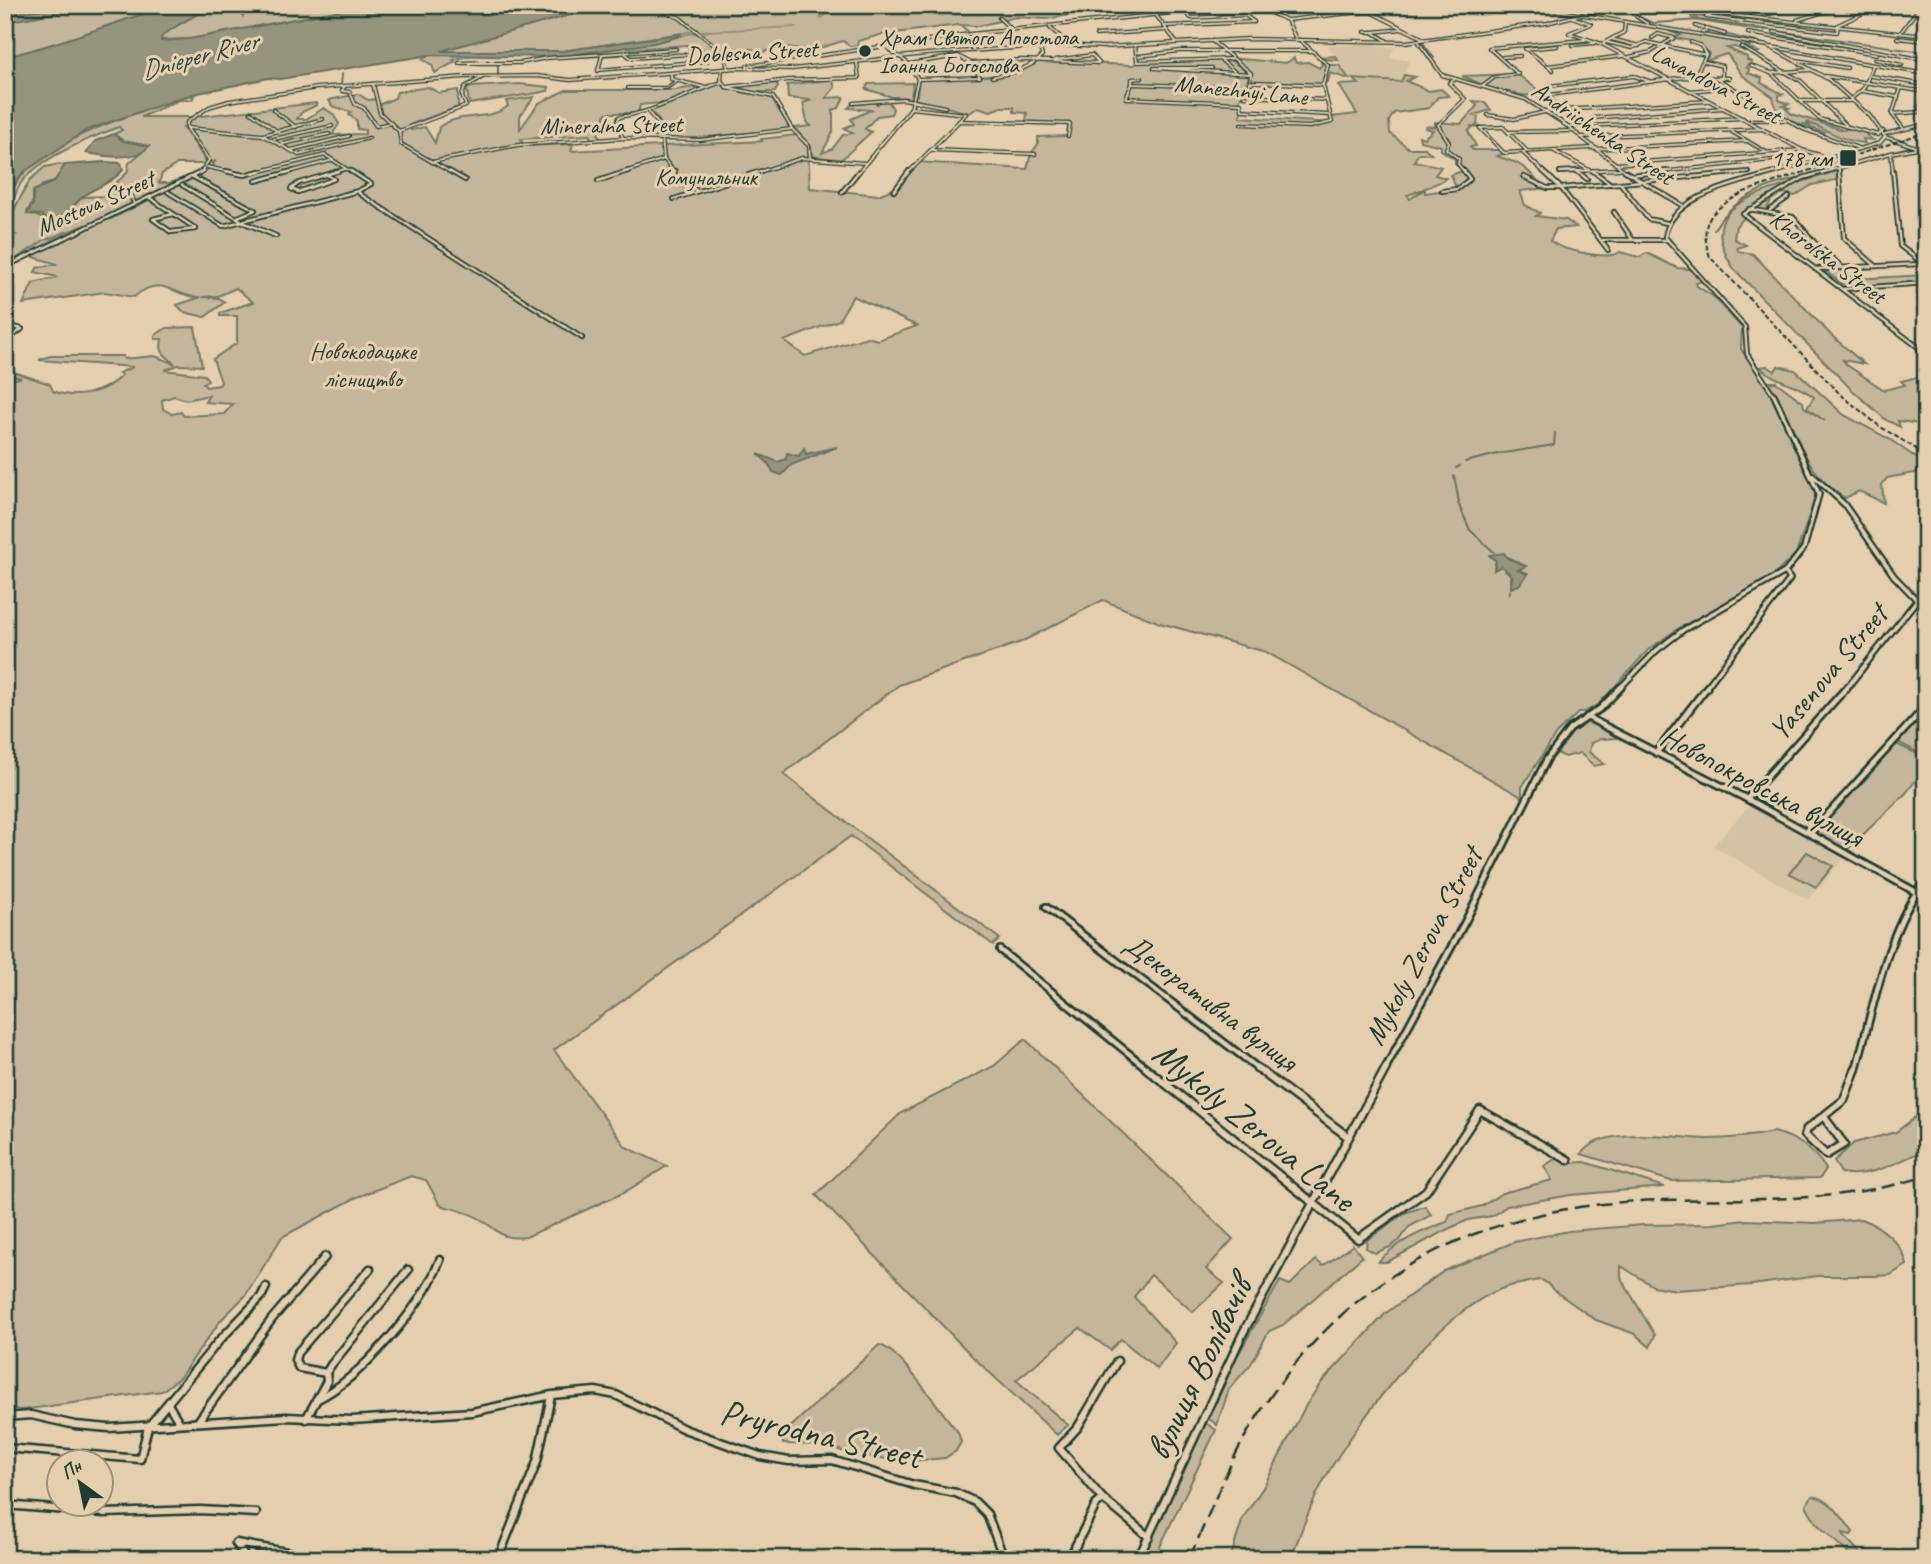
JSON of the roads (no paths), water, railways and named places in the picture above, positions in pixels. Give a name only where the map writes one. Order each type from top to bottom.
[{"type":"street","points":[[649,5],[660,7],[680,18],[694,32],[724,53],[728,69]]},
{"type":"street","points":[[741,68],[965,34],[1003,33],[1154,13],[1251,5],[1287,20],[1368,10],[1384,5]]},
{"type":"street","points":[[1277,8],[1283,10],[1322,5]]},
{"type":"street","points":[[1357,5],[1423,39]]},
{"type":"street","points":[[1525,5],[1820,54],[1926,75]]},
{"type":"street","points":[[1541,8],[1545,5]]},
{"type":"street","points":[[1570,8],[1582,5]]},
{"type":"street","points":[[1582,15],[1618,5]]},
{"type":"street","points":[[1628,5],[1637,17],[1652,26]]},
{"type":"street","points":[[1692,5],[1693,10],[1926,36]]},
{"type":"street","points":[[1771,14],[1760,9],[1784,5],[1796,9]]},
{"type":"street","points":[[1738,10],[1759,16],[1809,5]]},
{"type":"street","points":[[1796,21],[1801,17],[1846,5]]},
{"type":"street","points":[[1716,13],[1706,17],[1836,32],[1838,25],[1880,5]]},
{"type":"street","points":[[1921,5],[1899,33],[1897,40],[1926,41]]},
{"type":"street","points":[[1096,35],[1254,23],[1245,15],[1192,18],[1182,11]]},
{"type":"street","points":[[1154,13],[1176,42]]},
{"type":"street","name":"Doblesna Street","points":[[187,128],[187,122],[212,106],[284,91],[345,86],[483,76],[537,76],[570,80],[741,68],[792,69],[974,51],[1070,45],[1298,39],[1417,41],[1582,15]]},
{"type":"street","points":[[1571,17],[1591,24],[1569,33],[1596,43]]},
{"type":"street","points":[[999,18],[1013,31]]},
{"type":"street","points":[[1241,124],[1310,127],[1332,122],[1328,115],[1324,85],[1329,67],[1298,39],[1287,20]]},
{"type":"street","name":"Lavandova Street","points":[[1625,22],[1624,32],[1604,43],[1623,56],[1802,150],[1825,156]]},
{"type":"street","points":[[1695,26],[1774,47]]},
{"type":"street","points":[[1049,27],[1070,45]]},
{"type":"street","points":[[1365,32],[1404,28]]},
{"type":"street","points":[[1373,32],[1388,42]]},
{"type":"street","points":[[1774,32],[1926,60]]},
{"type":"street","points":[[1003,33],[1040,48],[1045,61]]},
{"type":"street","points":[[1748,33],[1877,54],[1883,51]]},
{"type":"street","points":[[965,34],[974,51]]},
{"type":"street","points":[[1652,38],[1658,34],[1674,38],[1662,46]]},
{"type":"street","points":[[1227,36],[1230,40]]},
{"type":"street","points":[[1611,39],[1640,46]]},
{"type":"street","points":[[1212,40],[1231,60],[1251,74]]},
{"type":"street","points":[[1478,86],[1486,85],[1498,76],[1518,74],[1489,48],[1585,40]]},
{"type":"street","name":"Andriichenka Street","points":[[1417,41],[1433,59],[1435,69],[1455,80],[1520,96],[1568,127],[1621,169],[1682,205],[1667,223],[1664,234],[1668,240]]},
{"type":"street","points":[[1525,49],[1596,43],[1631,48],[1646,42],[1706,55]]},
{"type":"street","points":[[1690,42],[1701,46],[1706,55],[1705,62],[1698,69]]},
{"type":"street","points":[[842,192],[911,108],[918,79],[909,64],[884,45]]},
{"type":"street","points":[[1135,45],[1138,62],[1231,60]]},
{"type":"street","name":"Lavandova Street","points":[[1628,58],[1662,46]]},
{"type":"street","points":[[1768,46],[1824,76],[1853,99],[1885,134],[1926,149]]},
{"type":"street","points":[[1820,54],[1829,46]]},
{"type":"street","points":[[1521,47],[1553,70]]},
{"type":"street","points":[[1741,47],[1801,81],[1848,127]]},
{"type":"street","points":[[488,62],[458,63],[466,61],[520,63],[676,49]]},
{"type":"street","points":[[1139,56],[1164,51],[1220,49],[1266,53],[1312,51]]},
{"type":"street","points":[[624,54],[631,58],[690,54]]},
{"type":"street","points":[[909,64],[959,54],[971,63],[980,77],[918,79]]},
{"type":"street","points":[[1800,102],[1853,99],[1871,76],[1872,65],[1879,55],[1877,54]]},
{"type":"street","points":[[595,78],[602,55]]},
{"type":"street","points":[[971,63],[1099,63],[1091,55],[1045,61]]},
{"type":"street","points":[[1502,57],[1520,56]]},
{"type":"street","points":[[1548,66],[1623,56]]},
{"type":"street","points":[[992,77],[1018,71],[1042,57]]},
{"type":"street","points":[[1875,59],[1902,65]]},
{"type":"street","points":[[1221,60],[1219,62],[1237,74]]},
{"type":"street","points":[[1794,60],[1847,68]]},
{"type":"street","points":[[597,70],[708,61]]},
{"type":"street","points":[[1843,79],[1849,61]]},
{"type":"street","points":[[1705,62],[1722,66],[1722,77]]},
{"type":"street","points":[[726,87],[789,80],[859,78],[861,76],[857,63]]},
{"type":"street","points":[[1751,66],[1759,66],[1769,73],[1818,119],[1878,135],[1926,124]]},
{"type":"street","points":[[1212,68],[1154,68],[1251,74]]},
{"type":"street","points":[[1769,73],[1811,69]]},
{"type":"street","points":[[722,70],[722,82],[726,87],[770,96],[792,129],[809,146],[810,157]]},
{"type":"street","points":[[671,74],[671,79],[676,82],[708,87]]},
{"type":"street","points":[[1241,103],[1251,74]]},
{"type":"street","points":[[399,131],[466,106],[462,96],[465,87],[483,76]]},
{"type":"street","points":[[1548,86],[1634,76],[1652,82]]},
{"type":"street","points":[[1824,76],[1925,92],[1919,112],[1892,114]]},
{"type":"street","points":[[1871,76],[1926,85]]},
{"type":"street","points":[[1716,77],[1788,120],[1826,138],[1859,148]]},
{"type":"street","points":[[1143,78],[1132,79],[1132,84],[1248,88]]},
{"type":"street","points":[[1558,110],[1549,95],[1668,79],[1729,78]]},
{"type":"street","points":[[1442,191],[1457,189],[1470,179],[1459,165],[1459,159],[1446,149],[1449,142],[1441,135],[1438,125],[1446,121],[1454,108],[1465,99],[1449,83],[1455,80]]},
{"type":"street","points":[[628,88],[666,88],[676,82]]},
{"type":"street","points":[[622,138],[616,119],[649,113],[722,82]]},
{"type":"street","points":[[1250,83],[1324,85]]},
{"type":"street","points":[[373,84],[380,113],[399,131],[401,144],[466,180]]},
{"type":"street","name":"Manezhnyi Lane","points":[[1132,84],[1126,98],[1241,103],[1242,110],[1328,115]]},
{"type":"street","points":[[345,86],[342,91],[350,92],[355,104],[365,108],[376,126],[391,124]]},
{"type":"street","points":[[1689,91],[1731,87]]},
{"type":"street","points":[[1892,114],[1900,88]]},
{"type":"street","points":[[1861,91],[1898,97]]},
{"type":"street","points":[[1244,96],[1327,100]]},
{"type":"street","points":[[853,103],[912,100],[967,114],[914,166],[894,191]]},
{"type":"street","points":[[1488,115],[1514,119],[1545,111],[1709,101]]},
{"type":"street","points":[[911,108],[963,111]]},
{"type":"street","points":[[1592,118],[1725,108]]},
{"type":"street","points":[[274,110],[296,127]]},
{"type":"street","points":[[251,111],[278,131]]},
{"type":"street","points":[[649,113],[659,124],[664,141],[664,159],[676,172],[670,178],[697,191]]},
{"type":"street","points":[[1892,114],[1903,128]]},
{"type":"street","points":[[1568,127],[1744,118]]},
{"type":"street","points":[[262,135],[323,120]]},
{"type":"street","points":[[1748,120],[1788,120]]},
{"type":"street","points":[[958,121],[1070,124],[1068,136]]},
{"type":"street","points":[[273,140],[332,126]]},
{"type":"street","points":[[1656,753],[1790,579],[1785,572],[1800,556],[1813,523],[1819,494],[1779,399],[1747,354],[1745,327],[1668,240],[1603,240],[1597,237],[1561,188],[1524,152],[1508,132],[1500,127],[1480,128],[1504,153],[1524,152],[1553,151],[1593,148],[1747,141]]},
{"type":"street","points":[[187,128],[262,135],[299,155],[369,138]]},
{"type":"street","points":[[150,198],[182,185],[206,167],[208,158],[187,128]]},
{"type":"street","name":"Mineralna Street","points":[[432,162],[502,147],[622,138],[664,141],[792,129]]},
{"type":"street","points":[[1581,137],[1764,129]]},
{"type":"street","points":[[1508,132],[1562,133],[1572,130]]},
{"type":"street","points":[[1731,131],[1766,152]]},
{"type":"street","points":[[282,145],[329,134]]},
{"type":"street","points":[[1682,205],[1825,156],[1873,145],[1883,141],[1885,134]]},
{"type":"street","points":[[290,150],[349,136]]},
{"type":"street","points":[[1749,209],[1803,178],[1918,147]]},
{"type":"street","points":[[931,150],[1035,154]]},
{"type":"street","points":[[1615,164],[1802,150]]},
{"type":"street","points":[[1553,151],[1592,170],[1612,185]]},
{"type":"street","points":[[1891,153],[1900,246],[1924,265]]},
{"type":"street","points":[[168,192],[220,225],[243,222],[372,186],[325,155],[243,175],[206,167]]},
{"type":"street","points":[[674,199],[795,159],[810,157],[865,163]]},
{"type":"street","points":[[1630,175],[1791,158],[1807,162]]},
{"type":"street","points":[[598,181],[664,159]]},
{"type":"street","points":[[256,181],[333,160]]},
{"type":"street","points":[[1735,165],[1761,177]]},
{"type":"street","points":[[1839,168],[1844,238],[1876,266]]},
{"type":"street","points":[[327,175],[334,179],[298,192],[291,189],[299,183],[346,169]]},
{"type":"street","points":[[1560,172],[1621,169]]},
{"type":"street","points":[[1577,171],[1587,179]]},
{"type":"street","points":[[1524,177],[1547,187],[1561,188],[1749,172]]},
{"type":"street","points":[[193,177],[208,182],[255,210],[237,217]]},
{"type":"street","name":"Mostova Street","points":[[5,267],[50,240],[193,177]]},
{"type":"street","name":"Andriichenka Street","points":[[1621,184],[1648,219],[1667,223]]},
{"type":"street","points":[[182,185],[243,222],[276,236]]},
{"type":"street","points":[[128,188],[134,203]]},
{"type":"street","points":[[358,191],[582,338]]},
{"type":"street","points":[[1769,211],[1789,197]]},
{"type":"street","points":[[150,198],[196,229],[171,232],[153,219],[173,214]]},
{"type":"street","points":[[1749,209],[1793,216],[1815,243],[1843,268]]},
{"type":"street","name":"Khorolska Street","points":[[1749,209],[1743,214],[1926,353]]},
{"type":"street","points":[[1614,212],[1632,239]]},
{"type":"street","points":[[1603,240],[1608,250]]},
{"type":"street","points":[[1815,269],[1924,265]]},
{"type":"street","points":[[1842,289],[1926,284]]},
{"type":"street","points":[[5,325],[22,329],[5,342]]},
{"type":"street","name":"Yasenova Street","points":[[1747,799],[1858,675],[1917,600],[1894,576],[1844,504],[1812,475]]},
{"type":"street","points":[[1926,553],[1920,556],[1926,564]]},
{"type":"street","name":"Mykoly Zerova Street","points":[[1312,1204],[1466,920],[1548,759],[1564,735],[1601,708],[1648,658],[1683,630],[1785,572]]},
{"type":"street","points":[[1917,600],[1926,601]]},
{"type":"street","points":[[1810,834],[1926,706]]},
{"type":"street","name":"Новопокровська вулиця","points":[[1587,717],[1747,799],[1916,892]]},
{"type":"street","points":[[1824,1117],[1844,1144],[1826,1154],[1805,1135],[1807,1129],[1844,1100],[1851,1086],[1891,949],[1916,892],[1926,880]]},
{"type":"street","name":"Декоративна вулиця","points":[[1046,907],[1347,1136]]},
{"type":"street","name":"Mykoly Zerova Lane","points":[[1000,950],[1350,1236],[1358,1239],[1365,1237],[1426,1191],[1480,1110],[1568,1160]]},
{"type":"street","name":"вулиця Волівачів","points":[[1138,1559],[1243,1333],[1312,1204]]},
{"type":"street","points":[[199,1421],[279,1309],[325,1257]]},
{"type":"street","points":[[316,1400],[344,1385],[376,1353],[434,1279],[440,1261]]},
{"type":"street","points":[[326,1373],[299,1368],[295,1360],[297,1353],[370,1269]]},
{"type":"street","points":[[306,1420],[327,1381],[326,1373],[408,1270]]},
{"type":"street","points":[[5,1448],[140,1459],[148,1427],[261,1297],[266,1287]]},
{"type":"street","points":[[1117,1361],[1078,1427],[1059,1448],[1103,1499],[1149,1537]]},
{"type":"street","name":"Pryrodna Street","points":[[5,1417],[31,1415],[75,1425],[148,1427],[199,1421],[286,1417],[306,1420],[472,1412],[578,1391],[616,1395],[684,1429],[761,1456],[789,1461],[832,1460],[914,1485],[956,1493],[975,1502],[987,1514],[1004,1559]]},
{"type":"street","points":[[498,1559],[537,1462],[552,1395]]},
{"type":"street","points":[[169,1400],[168,1408],[179,1422]]},
{"type":"street","points":[[1069,1559],[1096,1505],[1103,1499]]},
{"type":"street","points":[[5,1505],[104,1513],[200,1510],[256,1513]]},
{"type":"street","points":[[246,1559],[236,1543],[326,1559]]},
{"type":"water","points":[[66,5],[98,5],[5,22],[5,15]]},
{"type":"water","name":"Dnieper River","points":[[174,5],[240,6],[248,11],[243,16],[242,11],[234,9],[235,7],[206,11],[162,36],[161,41],[190,39],[369,5],[606,5],[441,51],[563,51],[693,32],[654,43],[557,57],[430,55],[280,79],[268,78],[189,95],[87,130],[24,172],[15,183],[5,206],[5,57],[48,46]]},
{"type":"water","points":[[114,134],[123,141],[149,146],[144,151],[128,156],[86,153],[95,141]]},
{"type":"water","points":[[121,163],[123,170],[85,195],[61,217],[49,221],[41,215],[27,214],[33,204],[33,191],[54,182],[65,165]]},
{"type":"water","points":[[837,447],[791,465],[782,475],[773,472],[758,454],[778,462],[786,459],[787,453],[799,456],[804,448],[806,454]]},
{"type":"water","points":[[1504,553],[1507,558],[1526,566],[1518,570],[1528,574],[1519,585],[1511,588],[1512,576],[1501,566],[1494,570],[1496,561],[1490,555]]},
{"type":"waterway","points":[[787,5],[803,14],[825,14],[821,18]]},
{"type":"waterway","points":[[1639,17],[1653,23]]},
{"type":"waterway","points":[[1655,23],[1700,20],[1890,47]]},
{"type":"waterway","points":[[959,25],[968,31]]},
{"type":"waterway","points":[[707,31],[796,27]]},
{"type":"waterway","points":[[683,34],[707,31]]},
{"type":"waterway","points":[[1669,31],[1680,35]]},
{"type":"waterway","points":[[1421,40],[1434,58]]},
{"type":"waterway","points":[[1892,48],[1926,52]]},
{"type":"waterway","points":[[498,64],[498,75]]},
{"type":"waterway","points":[[341,85],[342,74]]},
{"type":"waterway","points":[[1841,166],[1912,146]]},
{"type":"waterway","points":[[1714,229],[1731,209],[1752,194],[1776,184],[1802,178]]},
{"type":"waterway","points":[[1504,453],[1554,445],[1555,433]]},
{"type":"waterway","points":[[1465,462],[1502,453]]},
{"type":"waterway","points":[[1456,468],[1460,466]]},
{"type":"waterway","points":[[1454,476],[1459,502]]},
{"type":"waterway","points":[[1458,503],[1470,530]]},
{"type":"waterway","points":[[1471,531],[1494,552]]},
{"type":"railway","points":[[1926,132],[1744,192],[1716,210],[1710,217],[1705,233],[1710,257],[1839,393],[1879,426],[1926,455]]},
{"type":"railway","points":[[1189,1559],[1243,1441],[1289,1371],[1331,1325],[1376,1287],[1426,1256],[1480,1232],[1537,1215],[1599,1204],[1796,1198],[1861,1191],[1926,1176]]},
{"type":"place","name":"Храм Святого Апостола Іоанна Богослова","points":[[865,51]]},
{"type":"place","name":"178 км","points":[[1848,158]]},
{"type":"park label","name":"Комунальник","points":[[706,177]]},
{"type":"park label","name":"Новокодацьке лісництво","points":[[363,365]]}]
